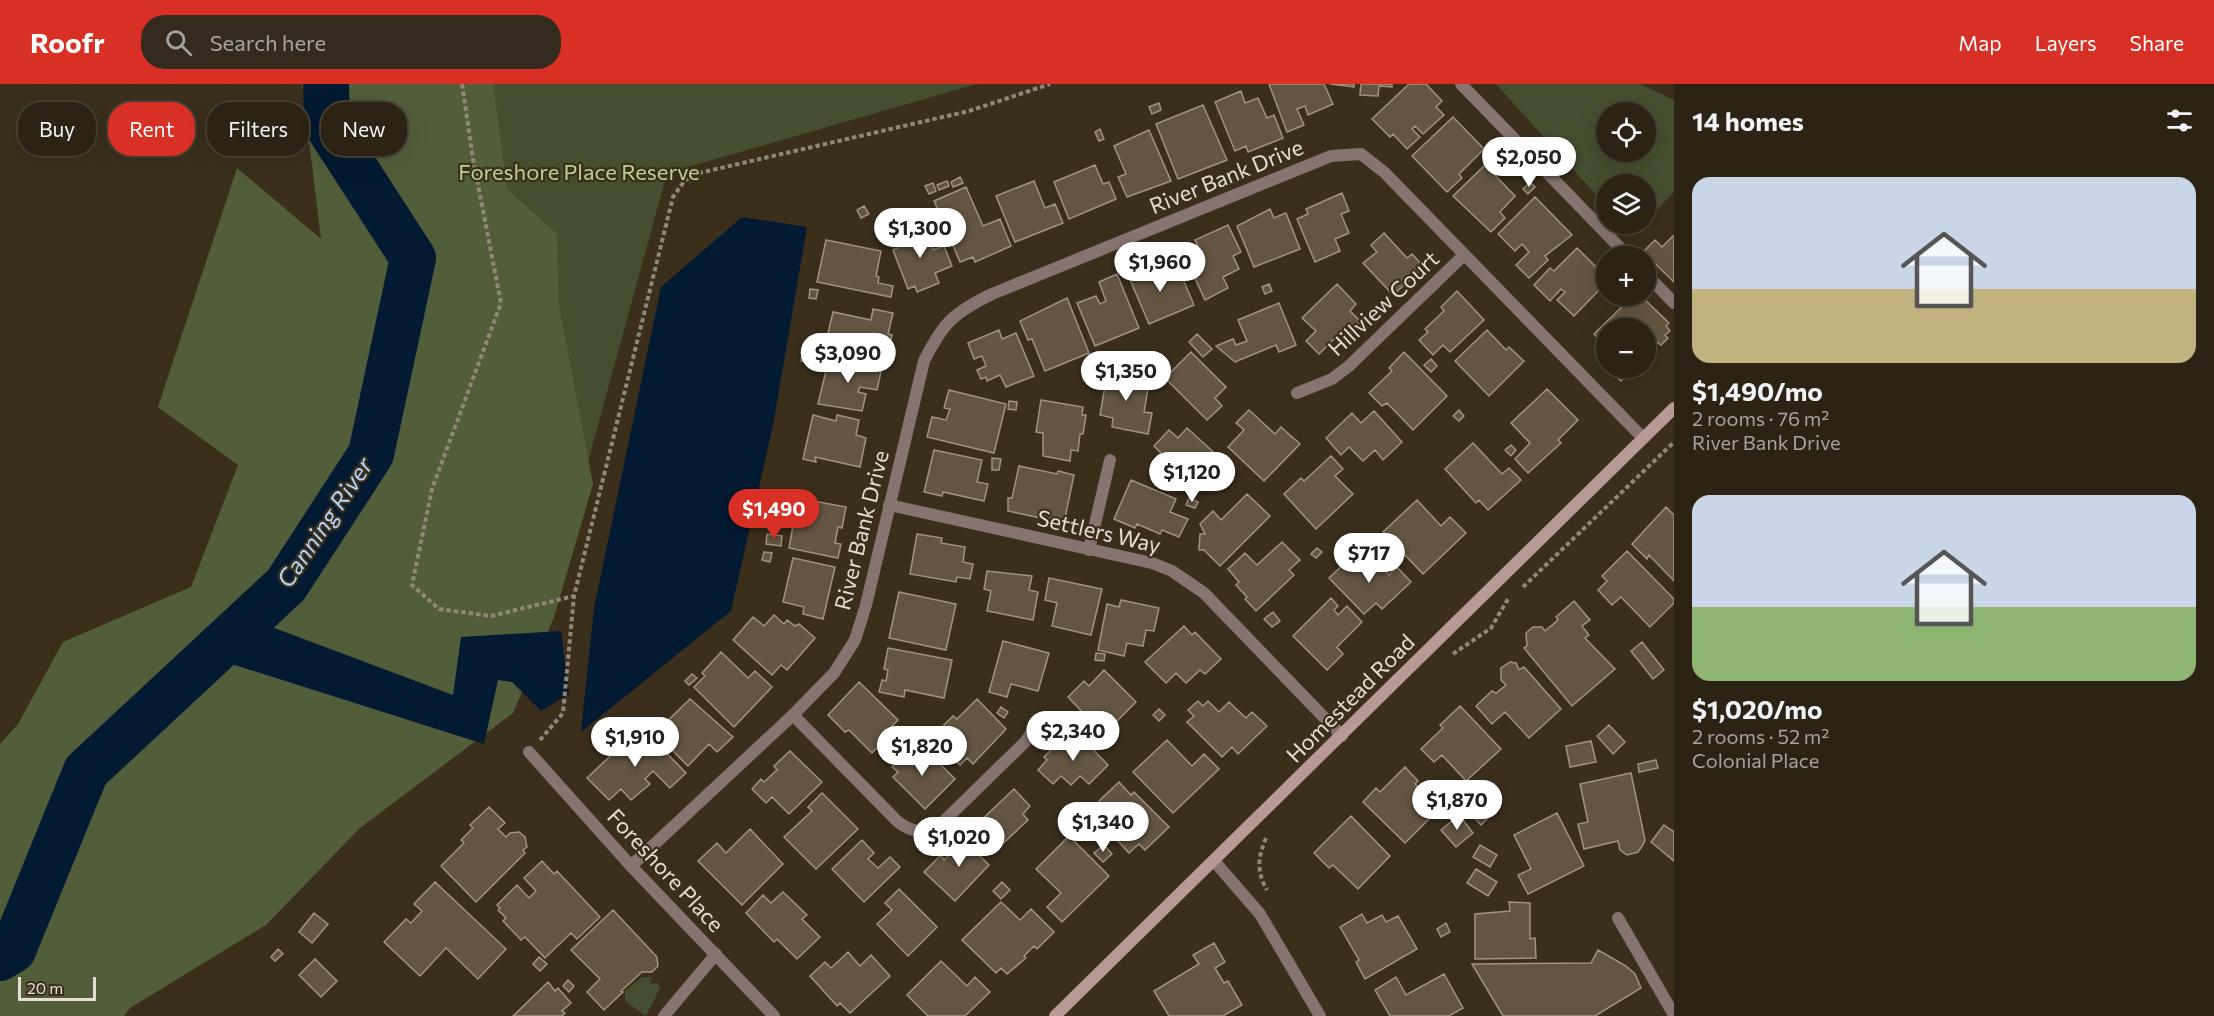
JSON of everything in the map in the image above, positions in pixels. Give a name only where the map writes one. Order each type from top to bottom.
[{"type":"street","points":[[1461,84],[1619,246]]},
{"type":"street","name":"River Bank Drive","points":[[631,866],[793,715],[834,673],[855,640],[866,605],[924,361],[938,333],[960,310],[992,294],[1330,156],[1361,154],[1383,171],[1463,256],[1643,438]]},
{"type":"street","name":"Hillview Court","points":[[1298,393],[1332,379],[1349,366],[1463,256]]},
{"type":"street","points":[[1656,284],[1674,303]]},
{"type":"street","name":"Homestead Road","points":[[1055,1016],[1215,862],[1674,408]]},
{"type":"street","points":[[1089,550],[1110,460]]},
{"type":"street","name":"Settlers Way","points":[[889,505],[1152,563],[1189,580],[1342,736]]},
{"type":"street","points":[[793,715],[897,821],[909,830],[928,831],[940,825],[1026,741],[1041,718]]},
{"type":"street","name":"Foreshore Place","points":[[529,752],[631,866],[774,1016]]},
{"type":"street","points":[[1215,862],[1260,914],[1320,1016]]},
{"type":"street","points":[[1617,918],[1674,1015]]},
{"type":"street","points":[[664,1016],[716,954]]},
{"type":"path","points":[[462,84],[473,159],[501,303],[432,489],[412,585],[439,609],[491,616],[574,596]]},
{"type":"path","points":[[529,752],[563,713],[574,596],[674,197],[685,180],[699,173],[969,111],[1050,84]]},
{"type":"path","points":[[1518,591],[1674,442]]},
{"type":"path","points":[[1452,655],[1491,628],[1509,597]]},
{"type":"path","points":[[1257,859],[1266,838],[1273,831]]},
{"type":"green space","points":[[302,84],[493,84],[507,189],[557,234],[559,305],[593,484],[554,617],[513,713],[360,828],[266,925],[130,1008],[124,1016],[0,1016],[0,744],[18,724],[63,642],[191,587],[238,465],[158,407],[237,168],[321,239],[309,141],[309,102],[304,102]]},
{"type":"green space","name":"Foreshore Place Reserve","points":[[476,84],[977,84],[667,173],[555,582]]},
{"type":"green space","points":[[1496,84],[1640,84],[1674,100],[1674,192],[1656,211],[1656,174],[1596,174],[1596,195]]},
{"type":"green space","points":[[642,977],[652,977],[650,984],[658,983],[660,988],[646,1016],[625,1001],[625,991]]},
{"type":"water","points":[[742,217],[807,227],[773,425],[731,611],[581,732],[594,608],[661,287]]},
{"type":"water","points":[[261,623],[453,695],[461,637],[561,631],[569,694],[541,711],[512,682],[498,680],[484,744],[219,660]]},
{"type":"building","points":[[1269,84],[1324,84],[1333,104],[1308,115],[1305,106],[1297,109],[1304,125],[1287,132]]},
{"type":"building","points":[[1330,84],[1354,84],[1354,87]]},
{"type":"building","points":[[1361,84],[1392,84],[1392,87],[1379,86],[1378,96],[1360,95]]},
{"type":"building","points":[[1409,84],[1426,84],[1442,101],[1436,107],[1444,115],[1423,134],[1415,126],[1412,129],[1420,137],[1407,149],[1393,134],[1390,137],[1372,119]]},
{"type":"building","points":[[1241,91],[1245,103],[1258,98],[1267,118],[1274,115],[1283,138],[1248,152],[1246,146],[1235,151],[1215,102]]},
{"type":"building","points":[[1159,103],[1161,110],[1152,114],[1149,107]]},
{"type":"building","points":[[1203,105],[1227,160],[1178,179],[1156,124]]},
{"type":"building","points":[[1453,117],[1484,149],[1459,174],[1462,178],[1447,192],[1412,156]]},
{"type":"building","points":[[1100,129],[1104,139],[1099,141],[1095,132]]},
{"type":"building","points":[[1149,130],[1171,181],[1127,197],[1118,177],[1126,174],[1114,146]]},
{"type":"building","points":[[1095,165],[1103,184],[1109,182],[1116,199],[1069,219],[1054,182]]},
{"type":"building","points":[[1485,165],[1515,196],[1500,212],[1505,218],[1491,232],[1453,196]]},
{"type":"building","points":[[960,177],[963,183],[953,187],[951,182]]},
{"type":"building","points":[[947,181],[949,186],[939,190],[937,185]]},
{"type":"building","points":[[1034,181],[1045,208],[1055,204],[1063,223],[1015,242],[996,196]]},
{"type":"building","points":[[1530,182],[1535,187],[1528,194],[1523,189]]},
{"type":"building","points":[[933,183],[936,191],[929,194],[925,186]]},
{"type":"building","points":[[966,187],[983,226],[1000,219],[1011,246],[975,262],[973,257],[960,262],[934,201]]},
{"type":"building","points":[[1342,193],[1349,211],[1341,214],[1349,233],[1335,239],[1340,251],[1315,262],[1297,219],[1308,214],[1306,209]]},
{"type":"building","points":[[1535,197],[1572,235],[1545,256],[1548,260],[1529,278],[1516,265],[1529,252],[1522,244],[1515,251],[1498,234]]},
{"type":"building","points":[[864,206],[869,214],[861,218],[857,210]]},
{"type":"building","points":[[1270,209],[1274,218],[1286,213],[1300,249],[1254,267],[1237,226]]},
{"type":"building","points":[[923,225],[933,250],[944,246],[952,266],[935,273],[939,283],[917,292],[915,286],[908,289],[893,250],[898,248],[894,237]]},
{"type":"building","points":[[1228,225],[1241,252],[1233,256],[1239,269],[1223,277],[1228,288],[1205,300],[1185,257],[1200,251],[1195,240]]},
{"type":"building","points":[[1384,233],[1407,258],[1412,254],[1424,267],[1393,295],[1363,263],[1377,252],[1371,245]]},
{"type":"building","points":[[1674,236],[1674,282],[1656,265],[1656,246],[1649,246],[1655,240],[1662,247]]},
{"type":"building","points":[[826,240],[881,251],[876,276],[879,277],[878,283],[893,286],[891,297],[817,282]]},
{"type":"building","points":[[1577,248],[1596,267],[1596,293],[1574,316],[1557,300],[1565,292],[1561,289],[1550,301],[1534,285],[1550,268],[1554,271]]},
{"type":"building","points":[[1139,262],[1147,280],[1152,277],[1155,283],[1165,279],[1162,272],[1177,265],[1194,305],[1149,324],[1125,268]]},
{"type":"building","points":[[1117,274],[1139,328],[1095,346],[1077,303],[1096,296],[1100,304],[1106,301],[1099,282]]},
{"type":"building","points":[[1269,284],[1272,291],[1265,294],[1262,287]]},
{"type":"building","points":[[1337,284],[1356,304],[1350,311],[1361,322],[1344,338],[1340,333],[1319,354],[1306,341],[1316,331],[1302,318]]},
{"type":"building","points":[[810,289],[818,290],[816,299],[809,298]]},
{"type":"building","points":[[1457,291],[1484,320],[1450,352],[1443,345],[1433,355],[1419,340],[1428,332],[1425,329],[1444,311],[1441,307]]},
{"type":"building","points":[[1067,298],[1089,353],[1045,371],[1032,339],[1028,340],[1020,321]]},
{"type":"building","points":[[1279,303],[1296,345],[1279,352],[1276,345],[1235,362],[1216,346],[1233,339],[1236,345],[1247,341],[1238,320]]},
{"type":"building","points":[[1623,306],[1651,306],[1669,323],[1666,326],[1670,331],[1665,335],[1668,338],[1661,345],[1656,343],[1656,318],[1610,318]]},
{"type":"building","points":[[873,309],[893,313],[888,334],[892,335],[889,348],[885,347],[882,358],[825,346],[833,312],[871,320]]},
{"type":"building","points":[[999,330],[1002,339],[1016,333],[1034,376],[1006,387],[1000,375],[987,381],[986,377],[981,379],[977,370],[986,366],[982,356],[974,359],[968,343]]},
{"type":"building","points":[[1487,330],[1506,350],[1509,347],[1524,361],[1489,396],[1455,361]]},
{"type":"building","points":[[1197,334],[1212,349],[1203,357],[1189,342]]},
{"type":"building","points":[[803,347],[814,349],[811,363],[801,361]]},
{"type":"building","points":[[1191,352],[1226,387],[1215,398],[1222,406],[1207,420],[1165,378]]},
{"type":"building","points":[[1404,352],[1447,396],[1413,430],[1387,403],[1382,406],[1369,393],[1392,371],[1389,368]]},
{"type":"building","points":[[829,358],[882,367],[877,390],[860,387],[858,392],[866,394],[862,411],[818,404]]},
{"type":"building","points":[[1431,359],[1437,366],[1431,372],[1424,365]]},
{"type":"building","points":[[1108,368],[1142,375],[1140,388],[1148,389],[1144,412],[1152,413],[1148,434],[1112,427],[1113,418],[1100,415]]},
{"type":"building","points":[[1547,389],[1578,420],[1558,440],[1561,443],[1528,473],[1515,459],[1530,443],[1511,423]]},
{"type":"building","points":[[949,390],[1006,404],[994,453],[927,437],[932,417],[946,420],[950,409],[944,408]]},
{"type":"building","points":[[1041,400],[1083,407],[1082,415],[1086,415],[1083,434],[1080,434],[1078,451],[1071,450],[1070,461],[1043,456],[1043,433],[1036,432]]},
{"type":"building","points":[[1009,401],[1017,402],[1016,410],[1008,409]]},
{"type":"building","points":[[1249,410],[1275,434],[1281,427],[1300,444],[1264,481],[1228,447],[1244,430],[1236,423]]},
{"type":"building","points":[[1459,410],[1464,416],[1459,421],[1453,416]]},
{"type":"building","points":[[1374,411],[1402,442],[1383,460],[1375,450],[1363,461],[1349,447],[1341,455],[1326,438],[1352,413],[1361,423]]},
{"type":"building","points":[[813,415],[836,421],[837,415],[859,420],[856,435],[866,438],[860,467],[815,457],[816,462],[803,459]]},
{"type":"building","points":[[1187,428],[1220,458],[1191,490],[1156,458],[1161,453],[1154,446],[1169,430],[1178,438]]},
{"type":"building","points":[[1473,443],[1502,474],[1509,468],[1521,480],[1488,510],[1479,500],[1476,503],[1445,469]]},
{"type":"building","points":[[1511,445],[1516,450],[1511,456],[1505,450]]},
{"type":"building","points":[[934,450],[982,460],[977,482],[988,484],[984,501],[943,492],[942,496],[924,492]]},
{"type":"building","points":[[1331,456],[1343,469],[1335,476],[1353,494],[1316,529],[1284,494],[1301,478],[1304,481]]},
{"type":"building","points":[[992,458],[1001,459],[999,470],[992,470]]},
{"type":"building","points":[[1019,466],[1074,475],[1064,523],[1008,511],[1008,498],[1012,498]]},
{"type":"building","points":[[1131,480],[1176,499],[1170,512],[1188,519],[1179,537],[1162,530],[1160,534],[1137,524],[1135,528],[1114,519]]},
{"type":"building","points":[[1247,494],[1270,516],[1220,566],[1204,550],[1199,550],[1200,534],[1205,534],[1200,524],[1213,511],[1221,520]]},
{"type":"building","points":[[798,498],[846,507],[842,528],[838,527],[835,543],[841,544],[838,558],[789,548]]},
{"type":"building","points":[[1189,498],[1198,502],[1195,508],[1186,505]]},
{"type":"building","points":[[1417,500],[1441,526],[1450,517],[1466,533],[1423,574],[1383,532]]},
{"type":"building","points":[[1666,507],[1674,515],[1674,581],[1649,555],[1647,559],[1632,544]]},
{"type":"building","points":[[767,534],[782,536],[781,546],[766,544]]},
{"type":"building","points":[[917,534],[942,538],[941,543],[965,547],[963,562],[973,564],[970,579],[957,577],[956,582],[910,574]]},
{"type":"building","points":[[1282,542],[1300,560],[1289,570],[1294,575],[1256,611],[1245,599],[1247,597],[1236,585],[1239,582],[1228,569],[1245,553],[1257,565]]},
{"type":"building","points":[[1317,548],[1322,552],[1316,558],[1311,554]]},
{"type":"building","points":[[1627,551],[1674,599],[1674,603],[1650,627],[1621,597],[1612,605],[1598,590],[1607,581],[1602,576]]},
{"type":"building","points":[[764,552],[772,553],[770,562],[762,560]]},
{"type":"building","points":[[1372,556],[1389,575],[1397,567],[1411,582],[1382,609],[1376,603],[1364,614],[1329,578],[1351,557],[1361,567]]},
{"type":"building","points":[[793,558],[835,567],[823,619],[803,614],[804,607],[783,602]]},
{"type":"building","points":[[987,571],[1032,576],[1029,590],[1038,592],[1033,620],[987,611],[991,591],[984,589]]},
{"type":"building","points":[[1049,578],[1102,589],[1091,635],[1052,626],[1057,603],[1045,600]]},
{"type":"building","points":[[899,592],[956,604],[946,650],[889,638]]},
{"type":"building","points":[[1331,598],[1338,606],[1334,610],[1338,615],[1347,606],[1362,622],[1337,647],[1343,654],[1327,670],[1293,636]]},
{"type":"building","points":[[1121,600],[1159,608],[1154,631],[1146,630],[1143,646],[1127,643],[1124,656],[1098,650],[1107,604],[1119,607]]},
{"type":"building","points":[[1574,601],[1590,620],[1582,626],[1589,635],[1585,638],[1615,669],[1572,706],[1524,648],[1527,646],[1526,633],[1533,627],[1542,627],[1545,631],[1558,620],[1556,617]]},
{"type":"building","points":[[1273,612],[1280,621],[1272,627],[1264,619]]},
{"type":"building","points":[[774,615],[784,624],[787,620],[795,626],[799,624],[815,638],[787,670],[781,665],[772,675],[733,640],[753,617],[764,626]]},
{"type":"building","points":[[1184,626],[1192,635],[1195,632],[1221,659],[1205,674],[1200,670],[1186,683],[1176,673],[1166,683],[1145,662]]},
{"type":"building","points":[[1003,641],[1049,653],[1038,691],[1011,684],[1007,697],[989,692]]},
{"type":"building","points":[[1642,642],[1664,670],[1653,679],[1631,651]]},
{"type":"building","points":[[888,648],[952,660],[944,698],[905,690],[904,697],[879,692],[882,680],[886,681],[888,670],[884,669]]},
{"type":"building","points":[[721,652],[748,678],[755,671],[772,687],[734,727],[694,687],[705,676],[702,673]]},
{"type":"building","points":[[1096,653],[1105,654],[1104,661],[1095,660]]},
{"type":"building","points":[[1510,662],[1516,663],[1519,670],[1524,667],[1561,709],[1529,738],[1505,712],[1492,724],[1476,706],[1492,691],[1496,693],[1506,685],[1501,680],[1501,668]]},
{"type":"building","points":[[1104,670],[1136,702],[1108,730],[1092,714],[1088,718],[1068,697],[1084,681],[1089,686]]},
{"type":"building","points":[[692,674],[697,678],[689,685],[685,681]]},
{"type":"building","points":[[859,682],[898,720],[887,731],[890,735],[872,753],[849,730],[845,732],[828,715]]},
{"type":"building","points":[[690,699],[733,737],[717,752],[709,744],[688,766],[655,733]]},
{"type":"building","points":[[977,699],[1006,729],[973,764],[967,758],[960,765],[944,749],[953,740],[941,728],[953,716],[957,719]]},
{"type":"building","points":[[1198,701],[1203,706],[1208,701],[1219,712],[1229,702],[1246,718],[1252,712],[1267,726],[1238,754],[1232,747],[1222,757],[1187,722],[1194,716],[1188,710]]},
{"type":"building","points":[[1460,706],[1501,749],[1466,781],[1442,755],[1434,762],[1421,749],[1443,728],[1440,725]]},
{"type":"building","points":[[1001,707],[1008,712],[1004,718],[997,713]]},
{"type":"building","points":[[1159,709],[1165,715],[1159,721],[1153,715]]},
{"type":"building","points":[[1609,725],[1625,742],[1613,754],[1597,736]]},
{"type":"building","points":[[643,729],[686,773],[670,788],[653,771],[645,779],[650,784],[631,800],[621,789],[609,800],[587,778],[628,739],[630,741]]},
{"type":"building","points":[[1078,734],[1108,765],[1089,784],[1080,776],[1071,785],[1061,776],[1053,784],[1038,770],[1047,760],[1044,757],[1062,739],[1068,744]]},
{"type":"building","points":[[1167,740],[1192,766],[1204,754],[1219,769],[1173,813],[1133,772]]},
{"type":"building","points":[[1591,741],[1596,762],[1570,767],[1566,746]]},
{"type":"building","points":[[923,747],[955,779],[925,809],[893,777],[898,772],[892,767],[906,753],[911,759]]},
{"type":"building","points":[[790,751],[822,782],[789,814],[772,797],[766,803],[752,789],[761,779],[764,782],[777,770],[774,766]]},
{"type":"building","points":[[1656,760],[1658,768],[1639,772],[1638,764]]},
{"type":"building","points":[[1405,767],[1418,781],[1415,784],[1433,802],[1427,807],[1434,814],[1405,843],[1363,802],[1376,788],[1380,792]]},
{"type":"building","points":[[1631,773],[1645,840],[1643,845],[1638,852],[1627,855],[1620,850],[1618,841],[1584,849],[1578,824],[1588,822],[1580,784]]},
{"type":"building","points":[[1119,782],[1131,795],[1134,792],[1169,827],[1145,850],[1139,844],[1129,853],[1116,839],[1127,829],[1099,801]]},
{"type":"building","points":[[1014,789],[1030,806],[1023,814],[1028,820],[997,849],[975,826]]},
{"type":"building","points":[[822,793],[858,829],[816,869],[784,837],[812,811],[808,807]]},
{"type":"building","points":[[1482,795],[1496,810],[1481,825],[1466,809]]},
{"type":"building","points":[[489,807],[505,823],[498,829],[506,837],[510,833],[519,832],[525,837],[527,847],[523,850],[525,853],[476,902],[441,866],[464,843],[461,840],[473,828],[470,825]]},
{"type":"building","points":[[1557,813],[1584,866],[1528,894],[1518,875],[1531,869],[1514,835]]},
{"type":"building","points":[[1459,815],[1473,833],[1456,847],[1441,830]]},
{"type":"building","points":[[1351,816],[1390,856],[1358,889],[1333,865],[1329,868],[1314,853]]},
{"type":"building","points":[[1664,825],[1674,832],[1674,861],[1651,842]]},
{"type":"building","points":[[750,829],[783,864],[742,905],[698,861],[717,843],[726,853]]},
{"type":"building","points":[[970,833],[986,848],[979,855],[989,865],[955,901],[924,872],[941,855],[944,860]]},
{"type":"building","points":[[1069,836],[1109,876],[1062,922],[1047,907],[1061,893],[1036,869]]},
{"type":"building","points":[[862,840],[874,853],[868,859],[878,868],[890,857],[900,867],[864,902],[832,869]]},
{"type":"building","points":[[1104,845],[1112,854],[1103,862],[1094,853]]},
{"type":"building","points":[[1480,845],[1497,855],[1490,867],[1473,857]]},
{"type":"building","points":[[542,861],[554,874],[557,871],[600,917],[577,939],[571,933],[545,958],[525,937],[521,940],[503,921],[506,918],[498,910],[500,908],[497,905],[517,885],[529,898],[536,891],[524,878]]},
{"type":"building","points":[[1476,869],[1497,882],[1488,896],[1467,883]]},
{"type":"building","points":[[435,882],[506,949],[478,979],[446,948],[420,976],[384,942],[406,919],[411,923],[422,911],[414,904]]},
{"type":"building","points":[[1002,882],[1010,890],[1001,899],[993,891]]},
{"type":"building","points":[[899,889],[937,927],[908,956],[877,924],[892,910],[885,903]]},
{"type":"building","points":[[783,892],[807,915],[802,919],[820,937],[797,959],[777,939],[774,942],[746,913],[763,895],[771,903]]},
{"type":"building","points":[[1001,902],[1020,920],[1031,909],[1054,932],[1037,949],[1034,946],[1024,956],[1026,958],[1007,974],[1001,968],[996,973],[962,940]]},
{"type":"building","points":[[1509,902],[1530,903],[1530,939],[1535,938],[1536,958],[1475,959],[1475,914],[1510,911]]},
{"type":"building","points":[[613,910],[657,957],[658,966],[652,972],[642,972],[604,1010],[587,992],[600,979],[571,950]]},
{"type":"building","points":[[314,913],[328,924],[312,943],[299,932]]},
{"type":"building","points":[[1362,914],[1367,923],[1382,915],[1386,922],[1398,916],[1417,949],[1365,979],[1356,962],[1359,960],[1340,927]]},
{"type":"building","points":[[1446,923],[1450,932],[1441,937],[1437,929]]},
{"type":"building","points":[[1214,943],[1225,962],[1215,968],[1224,983],[1228,981],[1242,1005],[1223,1016],[1169,1016],[1154,991],[1199,964],[1193,955]]},
{"type":"building","points":[[278,949],[283,954],[275,961],[271,957]]},
{"type":"building","points":[[1598,950],[1626,966],[1635,974],[1641,988],[1595,1016],[1503,1016],[1472,964],[1591,963]]},
{"type":"building","points":[[848,952],[860,966],[871,955],[890,976],[850,1013],[840,1003],[837,1006],[810,976],[825,962],[831,968]]},
{"type":"building","points":[[539,957],[547,964],[540,971],[533,964]]},
{"type":"building","points":[[315,959],[337,981],[321,997],[299,975]]},
{"type":"building","points":[[941,961],[967,986],[975,977],[990,992],[965,1016],[928,1016],[907,995]]},
{"type":"building","points":[[1444,974],[1463,1008],[1449,1016],[1390,1016],[1375,990],[1396,977],[1406,995]]},
{"type":"building","points":[[568,980],[574,986],[569,992],[563,986]]},
{"type":"building","points":[[548,982],[555,991],[558,988],[571,1003],[562,1011],[565,1013],[562,1016],[513,1016]]},
{"type":"waterway","name":"Canning River","points":[[0,958],[13,950],[86,771],[286,585],[371,454],[413,258],[327,125],[326,84]]}]
